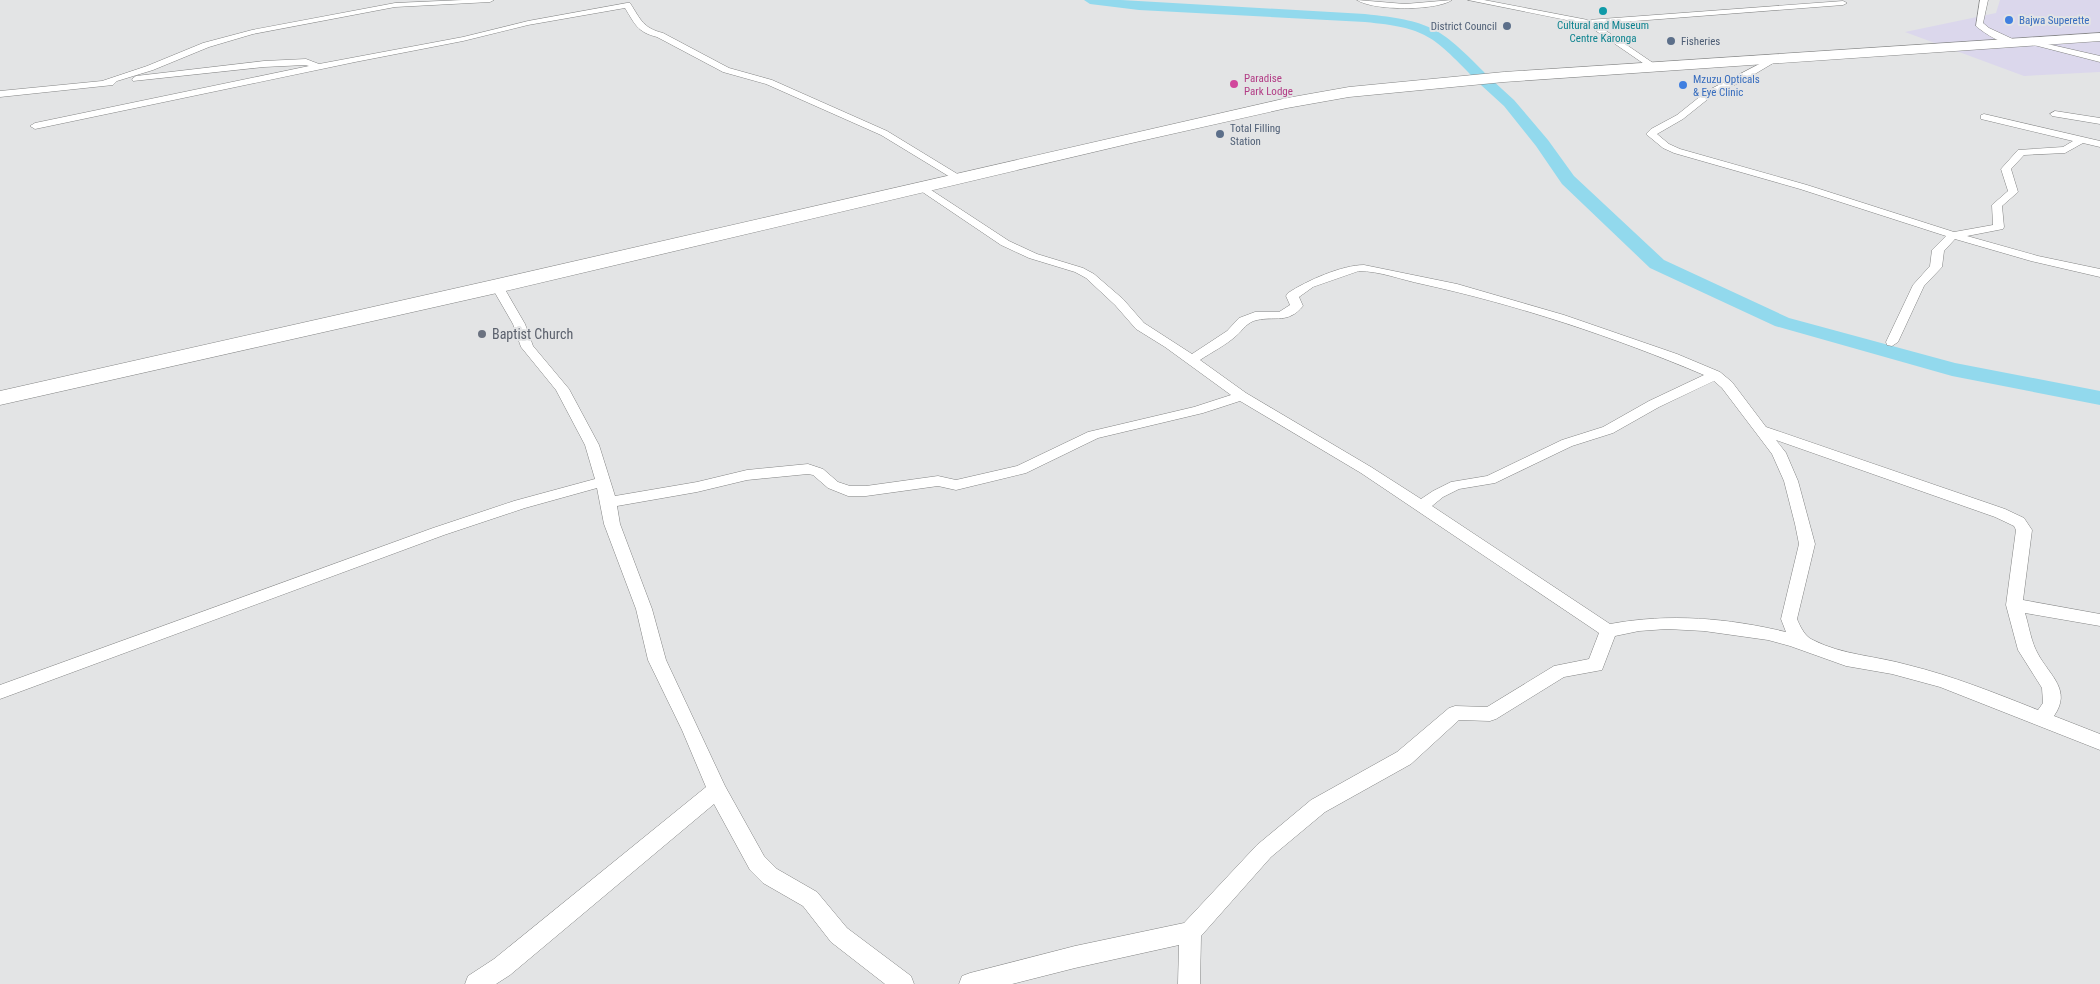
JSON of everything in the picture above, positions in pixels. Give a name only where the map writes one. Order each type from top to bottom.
[{"type":"highway","points":[[0,398],[497,286],[1287,103],[1349,92],[1504,77],[2100,38]]},
{"type":"street","points":[[103,83],[150,68],[206,45],[260,31],[395,5],[490,0]]},
{"type":"street","points":[[618,0],[627,5],[641,27],[648,32],[660,35],[720,67],[768,82],[814,100],[839,114],[884,133],[959,178]]},
{"type":"street","points":[[1361,0],[1384,5],[1416,7],[1448,0]]},
{"type":"street","points":[[1472,0],[1588,22],[1844,2]]},
{"type":"street","points":[[1824,0],[1844,2]]},
{"type":"street","points":[[1984,0],[1979,24],[1986,30],[2014,43]]},
{"type":"street","points":[[35,126],[463,39],[528,23],[627,5]]},
{"type":"street","points":[[1588,22],[1653,67]]},
{"type":"street","points":[[2033,42],[2100,59]]},
{"type":"street","points":[[1776,59],[1740,79],[1710,92],[1680,117],[1651,134],[1677,151],[1826,194],[1953,235],[2023,255],[2100,273]]},
{"type":"street","points":[[0,94],[295,62],[307,62],[318,68]]},
{"type":"street","points":[[2055,114],[2100,121]]},
{"type":"street","points":[[1984,117],[2079,141],[2100,144]]},
{"type":"street","points":[[1892,342],[1919,285],[1936,267],[1938,250],[1953,235],[1999,227],[1998,205],[2013,192],[2006,168],[2021,152],[2065,150],[2079,141]]},
{"type":"street","points":[[922,187],[1005,243],[1033,256],[1079,270],[1090,276],[1119,302],[1140,326],[1241,396],[1366,470],[1608,631],[1639,625],[1667,624],[1704,625],[1768,634],[1846,659],[1929,676],[2100,742]]},
{"type":"street","points":[[1191,360],[1231,334],[1243,321],[1255,316],[1282,316],[1297,306],[1292,296],[1309,284],[1358,268],[1364,268],[1453,287],[1521,306],[1635,343],[1715,375],[1726,384],[1779,453],[1791,481],[1807,544],[1789,619],[1792,628],[1805,645]]},
{"type":"street","points":[[497,286],[519,324],[527,347],[562,389],[586,433],[601,470],[612,524],[644,609],[657,660],[691,730],[717,790],[757,863],[770,876],[810,899],[839,935],[902,984]]},
{"type":"street","points":[[1421,507],[1438,494],[1456,485],[1490,480],[1567,443],[1608,430],[1654,404],[1715,375]]},
{"type":"street","points":[[609,502],[747,475],[808,469],[818,472],[834,485],[848,491],[866,491],[938,480],[956,485],[1021,470],[1093,435],[1198,410],[1241,396]]},
{"type":"street","points":[[1762,430],[2000,513],[2019,522],[2024,530],[2014,605],[2028,651],[2048,682],[2051,693],[2052,704],[2040,719]]},
{"type":"street","points":[[0,692],[376,556],[437,531],[539,498],[602,482]]},
{"type":"street","points":[[2014,605],[2100,620]]},
{"type":"street","points":[[970,984],[1075,957],[1190,932],[1264,851],[1318,806],[1404,758],[1455,713],[1490,714],[1560,671],[1596,665],[1608,631]]},
{"type":"street","points":[[476,984],[502,967],[717,790]]},
{"type":"street","points":[[1189,984],[1190,932]]},
{"type":"shaded area","points":[[2000,0],[2100,0],[2100,72],[2024,76],[1905,32],[1996,13]]},
{"type":"waterway","points":[[1090,0],[1139,6],[1365,18],[1407,23],[1430,31],[1444,40],[1479,75]]},
{"type":"waterway","points":[[1486,82],[1509,103],[1542,143],[1568,180],[1657,264],[1782,322],[1952,369],[2100,398]]},
{"type":"place","name":"Cultural and Museum Centre Karonga","points":[[1603,11]]},
{"type":"place","name":"Bajwa Superette","points":[[2009,20]]},
{"type":"place","name":"District Council","points":[[1507,26]]},
{"type":"place","name":"Fisheries","points":[[1671,41]]},
{"type":"place","name":"Paradise Park Lodge","points":[[1234,84]]},
{"type":"place","name":"Mzuzu Opticals & Eye Clinic","points":[[1683,85]]},
{"type":"place","name":"Total Filling Station","points":[[1220,134]]},
{"type":"place","name":"Baptist Church","points":[[482,334]]}]
